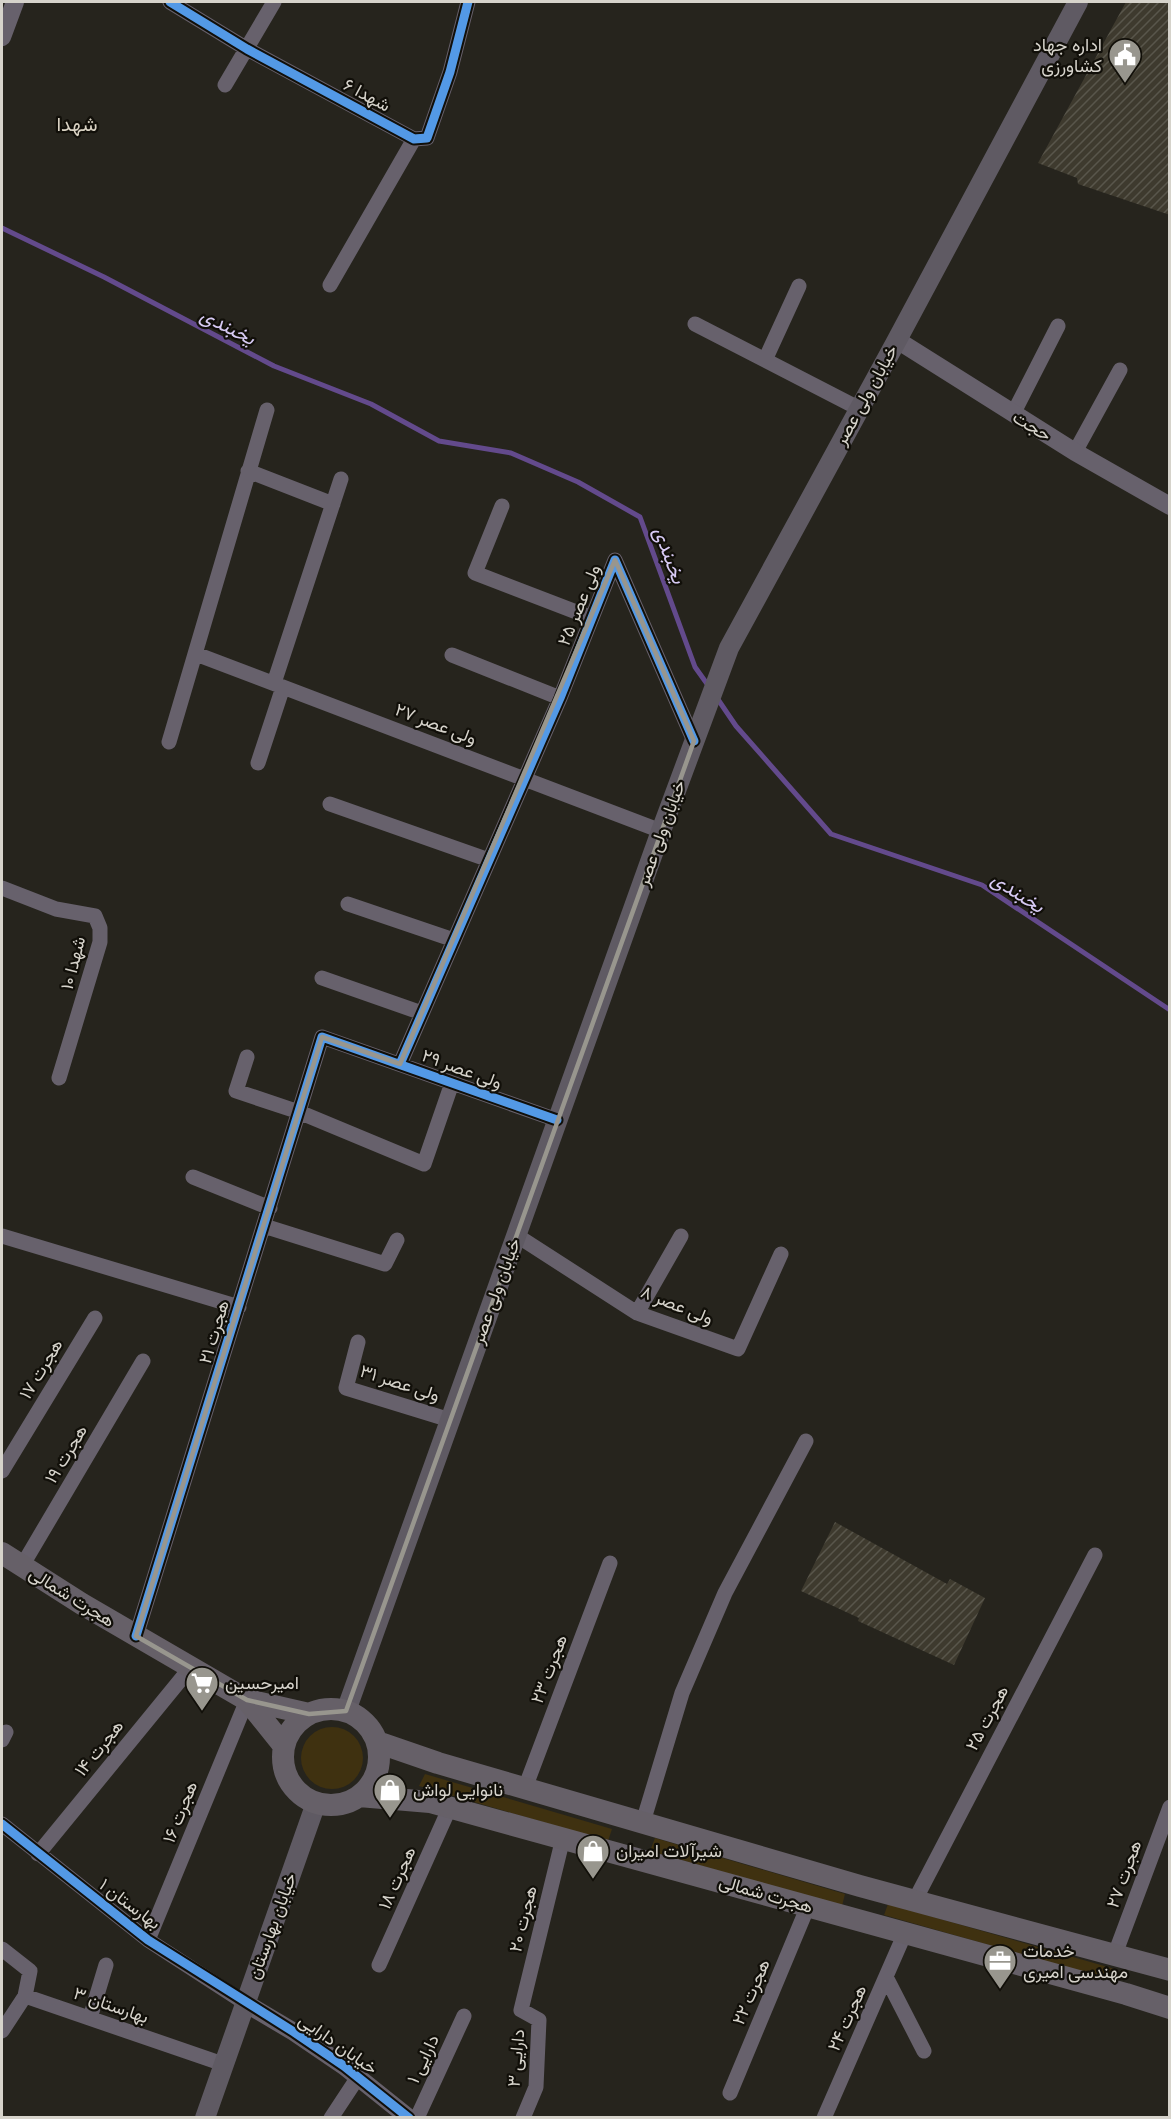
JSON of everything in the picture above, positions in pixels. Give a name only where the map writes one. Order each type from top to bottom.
[{"type":"main road","name":"خیابان ولی عصر","points":[[346,1711],[661,831],[729,648],[1078,2]]},
{"type":"main road","name":"هجرت شمالی","points":[[2,1553],[136,1636],[247,1700],[284,1746]]},
{"type":"main road","points":[[247,1700],[309,1714],[333,1709],[346,1711],[359,1718],[370,1729],[377,1742],[379,1757],[377,1772],[370,1786],[359,1796],[346,1803],[331,1806],[303,1797],[293,1787],[286,1774],[283,1760],[284,1746],[293,1727],[309,1714]]},
{"type":"main road","name":"هجرت شمالی","points":[[377,1742],[438,1763],[643,1822],[1170,1970]]},
{"type":"main road","name":"هجرت شمالی","points":[[359,1796],[430,1802],[450,1807],[1170,2008]]},
{"type":"main road","name":"خیابان بهارستان","points":[[204,2118],[316,1803]]},
{"type":"main road","points":[[1125,1957],[1126,1994]]},
{"type":"street","points":[[3,25],[15,2]]},
{"type":"street","name":"شهدا ۶","points":[[170,2],[247,49],[414,139]]},
{"type":"street","points":[[225,85],[274,2]]},
{"type":"street","points":[[330,285],[414,139],[427,138],[450,72],[468,2]]},
{"type":"street","points":[[765,360],[799,286]]},
{"type":"street","points":[[695,324],[858,408]]},
{"type":"street","points":[[1013,414],[1058,326]]},
{"type":"street","name":"حجت","points":[[897,340],[1075,452],[1170,506]]},
{"type":"street","points":[[1075,452],[1120,369]]},
{"type":"street","points":[[169,742],[267,410]]},
{"type":"street","points":[[248,471],[333,504]]},
{"type":"street","points":[[258,763],[278,685],[341,479]]},
{"type":"street","points":[[502,506],[476,573],[592,618]]},
{"type":"street","name":"ولی عصر ۲۵","points":[[400,1064],[560,698],[615,560],[695,741]]},
{"type":"street","name":"ولی عصر ۲۷","points":[[196,654],[661,831]]},
{"type":"street","points":[[452,655],[560,698]]},
{"type":"street","points":[[330,804],[489,860]]},
{"type":"street","name":"شهدا ۱۰","points":[[2,888],[56,909],[95,916],[100,928],[100,942],[93,969],[59,1078]]},
{"type":"street","points":[[348,904],[454,940]]},
{"type":"street","points":[[322,978],[422,1013]]},
{"type":"street","name":"ولی عصر ۲۹","points":[[322,1037],[557,1120]]},
{"type":"street","name":"هجرت ۲۱","points":[[136,1636],[322,1037]]},
{"type":"street","points":[[247,1057],[236,1091],[299,1112],[424,1164],[452,1083]]},
{"type":"street","points":[[193,1177],[270,1208]]},
{"type":"street","points":[[264,1226],[385,1264],[397,1240]]},
{"type":"street","name":"ولی عصر ۸","points":[[516,1235],[637,1313],[738,1349],[781,1254]]},
{"type":"street","points":[[2,1236],[239,1306]]},
{"type":"street","points":[[637,1313],[681,1236]]},
{"type":"street","name":"هجرت ۱۷","points":[[2,1471],[95,1317]]},
{"type":"street","name":"ولی عصر ۳۱","points":[[358,1342],[346,1388],[450,1420]]},
{"type":"street","name":"هجرت ۱۹","points":[[22,1566],[144,1361]]},
{"type":"street","points":[[643,1822],[682,1693],[725,1593],[806,1441]]},
{"type":"street","name":"هجرت ۲۵","points":[[915,1900],[1095,1555]]},
{"type":"street","name":"هجرت ۲۳","points":[[525,1788],[610,1563]]},
{"type":"street","name":"هجرت ۱۴","points":[[38,1854],[191,1667]]},
{"type":"street","name":"هجرت ۱۶","points":[[148,1940],[247,1700]]},
{"type":"street","name":"هجرت ۱۸","points":[[379,1965],[450,1807]]},
{"type":"street","name":"هجرت ۲۷","points":[[1125,1957],[1170,1808]]},
{"type":"street","name":"بهارستان ۱","points":[[2,1824],[148,1940],[245,2002]]},
{"type":"street","name":"هجرت ۲۰","points":[[521,2010],[563,1838]]},
{"type":"street","name":"هجرت ۲۲","points":[[730,2092],[808,1906]]},
{"type":"street","name":"هجرت ۲۴","points":[[824,2118],[905,1933]]},
{"type":"street","points":[[2,1949],[30,1971],[25,1996],[2,2031]]},
{"type":"street","points":[[90,2018],[106,1965]]},
{"type":"street","points":[[886,1977],[924,2051]]},
{"type":"street","name":"بهارستان ۳","points":[[25,1996],[224,2064]]},
{"type":"street","name":"خیابان دارایی","points":[[245,2002],[294,2032],[358,2077],[409,2118]]},
{"type":"street","name":"دارایی ۳","points":[[521,2010],[539,2020],[536,2087],[523,2118]]},
{"type":"street","name":"دارایی ۱","points":[[417,2118],[464,2016]]},
{"type":"street","points":[[331,2118],[358,2077]]},
{"type":"highlighted area","points":[[615,560],[694,741],[346,1711],[309,1714],[247,1700],[136,1636],[322,1037],[400,1064]]},
{"type":"shaded area","points":[[332,1727],[344,1729],[354,1736],[361,1746],[363,1758],[361,1770],[354,1780],[344,1787],[332,1789],[320,1787],[310,1780],[303,1770],[301,1758],[303,1746],[310,1736],[320,1729]]},
{"type":"shaded area","points":[[425,1774],[612,1829],[608,1841],[419,1786]]},
{"type":"shaded area","points":[[655,1838],[845,1894],[842,1906],[650,1851]]},
{"type":"shaded area","points":[[888,1904],[1115,1969],[1112,1980],[884,1915]]},
{"type":"building","name":"اداره جهاد کشاورزی","points":[[1126,2],[1170,4],[1170,215],[1078,184],[1077,178],[1038,163]]},
{"type":"building","points":[[835,1522],[947,1584],[950,1579],[985,1598],[954,1665],[858,1621],[859,1618],[801,1591]]},
{"type":"waterway","name":"یخبندی","points":[[2,228],[104,277],[274,366],[371,404],[439,441],[511,453],[578,482],[640,517],[695,667],[710,688]]},
{"type":"waterway","name":"یخبندی","points":[[717,698],[736,726],[831,834],[982,885],[1170,1010]]},
{"type":"cycle path","points":[[170,2],[247,49],[414,139],[427,138],[450,72],[468,2]]},
{"type":"cycle path","points":[[400,1064],[560,698],[615,560],[694,741]]},
{"type":"cycle path","points":[[136,1636],[322,1037],[557,1120]]},
{"type":"cycle path","points":[[2,1824],[148,1940],[344,2066],[409,2118]]},
{"type":"place","name":"اداره جهاد کشاورزی","points":[[1125,84]]},
{"type":"place","name":"امیرحسین","points":[[202,1712]]},
{"type":"place","name":"نانوایی لواش","points":[[390,1819]]},
{"type":"place","name":"شیرآلات امیران","points":[[593,1880]]},
{"type":"place","name":"خدمات مهندسی امیری","points":[[1000,1990]]},
{"type":"district","name":"شهدا","points":[[77,124]]}]
